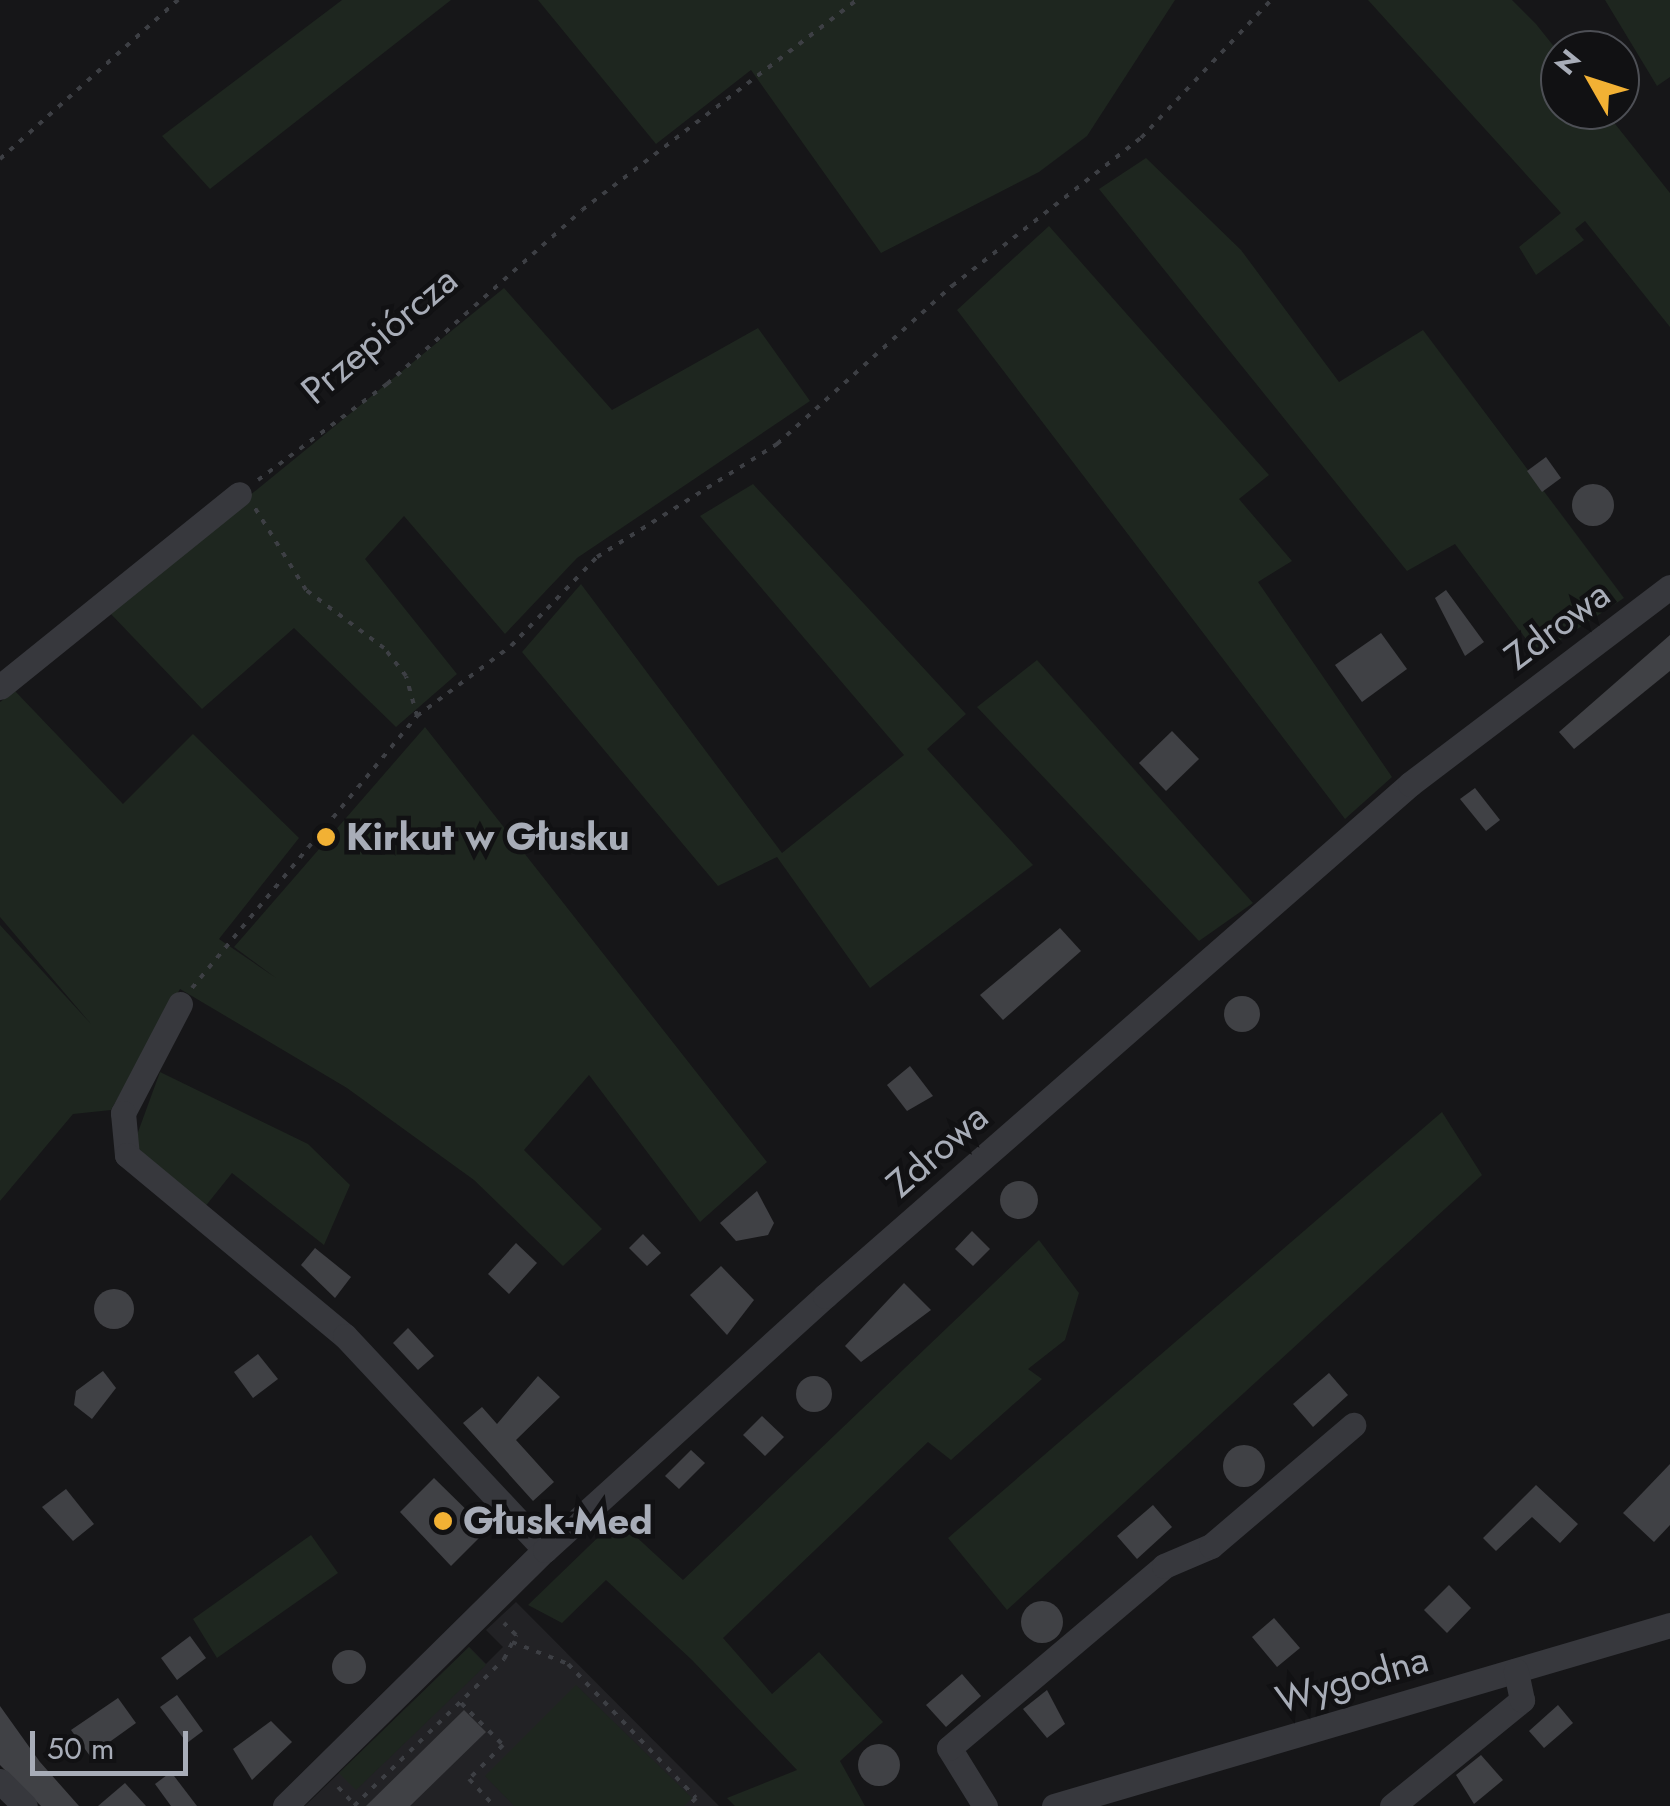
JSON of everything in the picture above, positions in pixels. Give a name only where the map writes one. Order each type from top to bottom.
[{"type":"street","points":[[0,687],[239,494]]},
{"type":"street","name":"Zdrowa","points":[[284,1806],[545,1550],[1410,784],[1670,586]]},
{"type":"street","points":[[180,1004],[122,1113],[127,1155],[346,1336],[545,1550]]},
{"type":"street","points":[[985,1806],[949,1748],[1164,1566],[1211,1546],[1353,1425]]},
{"type":"street","name":"Wygodna","points":[[1054,1806],[1670,1625]]},
{"type":"street","points":[[1392,1806],[1522,1700],[1516,1671]]},
{"type":"street","points":[[0,1781],[25,1806]]},
{"type":"path","points":[[0,159],[178,0]]},
{"type":"path","name":"Przepiórcza","points":[[239,494],[387,384],[582,210],[802,37],[857,0]]},
{"type":"path","points":[[180,1004],[254,903],[416,716],[511,646],[597,556],[790,433],[952,286],[1141,138],[1271,0]]},
{"type":"path","points":[[239,494],[306,590],[384,648],[406,676],[416,716]]},
{"type":"path","points":[[494,1612],[512,1642],[568,1664],[696,1798],[688,1806]]},
{"type":"path","points":[[328,1777],[355,1805],[460,1702],[512,1642]]},
{"type":"path","points":[[460,1702],[503,1745],[469,1779],[494,1806]]},
{"type":"shaded area","points":[[342,0],[451,0],[210,189],[162,136]]},
{"type":"shaded area","points":[[538,0],[1175,0],[1087,136],[1039,172],[881,253],[751,70],[656,144]]},
{"type":"shaded area","points":[[1368,0],[1512,0],[1536,24],[1541,30],[1540,130],[1620,130],[1670,193],[1670,327],[1585,221],[1575,229],[1584,240],[1536,275],[1519,247],[1561,213]]},
{"type":"shaded area","points":[[1605,0],[1670,0],[1670,77],[1657,86],[1640,58],[1640,30],[1623,30]]},
{"type":"shaded area","points":[[1146,158],[1241,250],[1339,382],[1423,330],[1624,598],[1538,655],[1455,544],[1407,571],[1099,189]]},
{"type":"shaded area","points":[[1049,226],[1269,475],[1239,499],[1292,561],[1258,582],[1392,777],[1345,819],[957,310]]},
{"type":"shaded area","points":[[504,288],[612,410],[758,328],[810,401],[577,558],[505,634],[404,516],[365,559],[457,674],[396,727],[294,628],[202,709],[108,611]]},
{"type":"shaded area","points":[[753,484],[966,714],[927,749],[1033,865],[870,988],[777,857],[718,886],[522,652],[581,584],[782,853],[904,755],[700,516]]},
{"type":"shaded area","points":[[1037,660],[1253,903],[1199,941],[977,707]]},
{"type":"shaded area","points":[[15,691],[123,804],[193,734],[299,838],[219,939],[276,978],[234,947],[425,727],[767,1162],[700,1222],[589,1075],[524,1150],[602,1229],[563,1266],[474,1180],[347,1088],[180,989],[111,1110],[73,1114],[0,1201],[0,925],[91,1024],[0,917],[0,702]]},
{"type":"shaded area","points":[[160,1072],[308,1144],[350,1185],[324,1245],[232,1173],[204,1208],[159,1171],[134,1143]]},
{"type":"shaded area","points":[[1442,1112],[1482,1175],[1007,1610],[948,1538]]},
{"type":"shaded area","points":[[1039,1240],[1079,1293],[1065,1340],[1028,1369],[1042,1379],[951,1460],[928,1442],[723,1638],[772,1694],[819,1652],[883,1722],[840,1761],[865,1806],[735,1806],[727,1798],[797,1770],[692,1660],[606,1580],[562,1623],[528,1605],[617,1519],[683,1580]]},
{"type":"shaded area","points":[[311,1535],[338,1573],[217,1658],[193,1619]]},
{"type":"shaded area","points":[[516,1602],[719,1806],[305,1806],[469,1647],[486,1664],[503,1647],[486,1630]]},
{"type":"shaded area","points":[[469,1647],[486,1665],[356,1790],[339,1773]]},
{"type":"shaded area","points":[[576,1685],[692,1798],[684,1806],[514,1806],[485,1776]]},
{"type":"building","points":[[1546,457],[1561,478],[1542,492],[1527,471]]},
{"type":"building","points":[[1593,484],[1608,490],[1614,505],[1608,520],[1593,526],[1578,520],[1572,505],[1578,490]]},
{"type":"building","points":[[1446,590],[1484,642],[1465,656],[1435,598]]},
{"type":"building","points":[[1381,633],[1407,669],[1362,702],[1335,665]]},
{"type":"building","points":[[1670,635],[1670,671],[1574,749],[1559,732]]},
{"type":"building","points":[[1172,731],[1199,759],[1166,791],[1139,763]]},
{"type":"building","points":[[1475,788],[1500,820],[1486,831],[1460,799]]},
{"type":"building","points":[[1060,928],[1081,951],[1003,1020],[980,995]]},
{"type":"building","points":[[1242,996],[1255,1001],[1260,1014],[1255,1027],[1242,1032],[1229,1027],[1224,1014],[1229,1001]]},
{"type":"building","points":[[910,1066],[933,1096],[907,1111],[887,1085]]},
{"type":"building","points":[[1019,1181],[1033,1186],[1038,1200],[1033,1214],[1019,1219],[1005,1214],[1000,1200],[1005,1186]]},
{"type":"building","points":[[757,1191],[774,1223],[768,1235],[736,1241],[720,1223]]},
{"type":"building","points":[[972,1231],[990,1249],[973,1266],[955,1249]]},
{"type":"building","points":[[643,1234],[661,1253],[647,1266],[629,1248]]},
{"type":"building","points":[[516,1243],[537,1263],[509,1294],[488,1274]]},
{"type":"building","points":[[315,1248],[351,1277],[335,1298],[301,1265]]},
{"type":"building","points":[[721,1266],[754,1300],[727,1335],[690,1295]]},
{"type":"building","points":[[904,1283],[931,1310],[861,1362],[845,1346]]},
{"type":"building","points":[[114,1289],[128,1295],[134,1309],[128,1323],[114,1329],[100,1323],[94,1309],[100,1295]]},
{"type":"building","points":[[408,1328],[434,1356],[418,1370],[393,1343]]},
{"type":"building","points":[[258,1354],[278,1379],[253,1398],[234,1372]]},
{"type":"building","points":[[103,1371],[116,1388],[92,1419],[74,1405],[76,1391]]},
{"type":"building","points":[[1329,1373],[1348,1395],[1313,1427],[1293,1404]]},
{"type":"building","points":[[538,1376],[560,1397],[516,1440],[554,1482],[533,1501],[463,1423],[482,1407],[497,1424]]},
{"type":"building","points":[[814,1376],[827,1381],[832,1394],[827,1407],[814,1412],[801,1407],[796,1394],[801,1381]]},
{"type":"building","points":[[762,1416],[784,1437],[765,1456],[743,1435]]},
{"type":"building","points":[[1244,1445],[1259,1451],[1265,1466],[1259,1481],[1244,1487],[1229,1481],[1223,1466],[1229,1451]]},
{"type":"building","points":[[691,1450],[705,1463],[679,1489],[665,1476]]},
{"type":"building","points":[[1670,1464],[1670,1525],[1654,1542],[1623,1513]]},
{"type":"building","name":"Głusk-Med","points":[[434,1478],[487,1530],[451,1566],[400,1512]]},
{"type":"building","points":[[1536,1485],[1578,1524],[1560,1543],[1532,1517],[1496,1551],[1483,1538]]},
{"type":"building","points":[[66,1489],[94,1524],[73,1541],[42,1507]]},
{"type":"building","points":[[1153,1505],[1172,1527],[1137,1559],[1117,1536]]},
{"type":"building","points":[[1449,1585],[1471,1608],[1447,1633],[1424,1610]]},
{"type":"building","points":[[1042,1601],[1057,1607],[1063,1622],[1057,1637],[1042,1643],[1027,1637],[1021,1622],[1027,1607]]},
{"type":"building","points":[[1274,1618],[1300,1648],[1277,1667],[1252,1637]]},
{"type":"building","points":[[190,1636],[206,1658],[177,1680],[161,1658]]},
{"type":"building","points":[[349,1650],[361,1655],[366,1667],[361,1679],[349,1684],[337,1679],[332,1667],[337,1655]]},
{"type":"building","points":[[962,1674],[981,1696],[946,1727],[926,1705]]},
{"type":"building","points":[[1047,1690],[1065,1724],[1047,1738],[1023,1709]]},
{"type":"building","points":[[177,1695],[203,1731],[187,1743],[160,1707]]},
{"type":"building","points":[[118,1698],[136,1723],[90,1756],[71,1730]]},
{"type":"building","points":[[1558,1705],[1573,1723],[1544,1748],[1529,1731]]},
{"type":"building","points":[[0,1706],[40,1762],[79,1806],[41,1806],[0,1765]]},
{"type":"building","points":[[464,1710],[486,1732],[410,1806],[366,1806]]},
{"type":"building","points":[[271,1721],[292,1742],[252,1780],[233,1749]]},
{"type":"building","points":[[879,1744],[894,1750],[900,1765],[894,1780],[879,1786],[864,1780],[858,1765],[864,1750]]},
{"type":"building","points":[[1481,1755],[1503,1780],[1474,1804],[1456,1775]]},
{"type":"building","points":[[171,1772],[197,1806],[171,1806],[155,1784]]},
{"type":"building","points":[[125,1783],[146,1806],[98,1806]]},
{"type":"place","name":"Kirkut w Głusku","points":[[326,837]]},
{"type":"place","name":"Głusk-Med","points":[[443,1521]]}]
